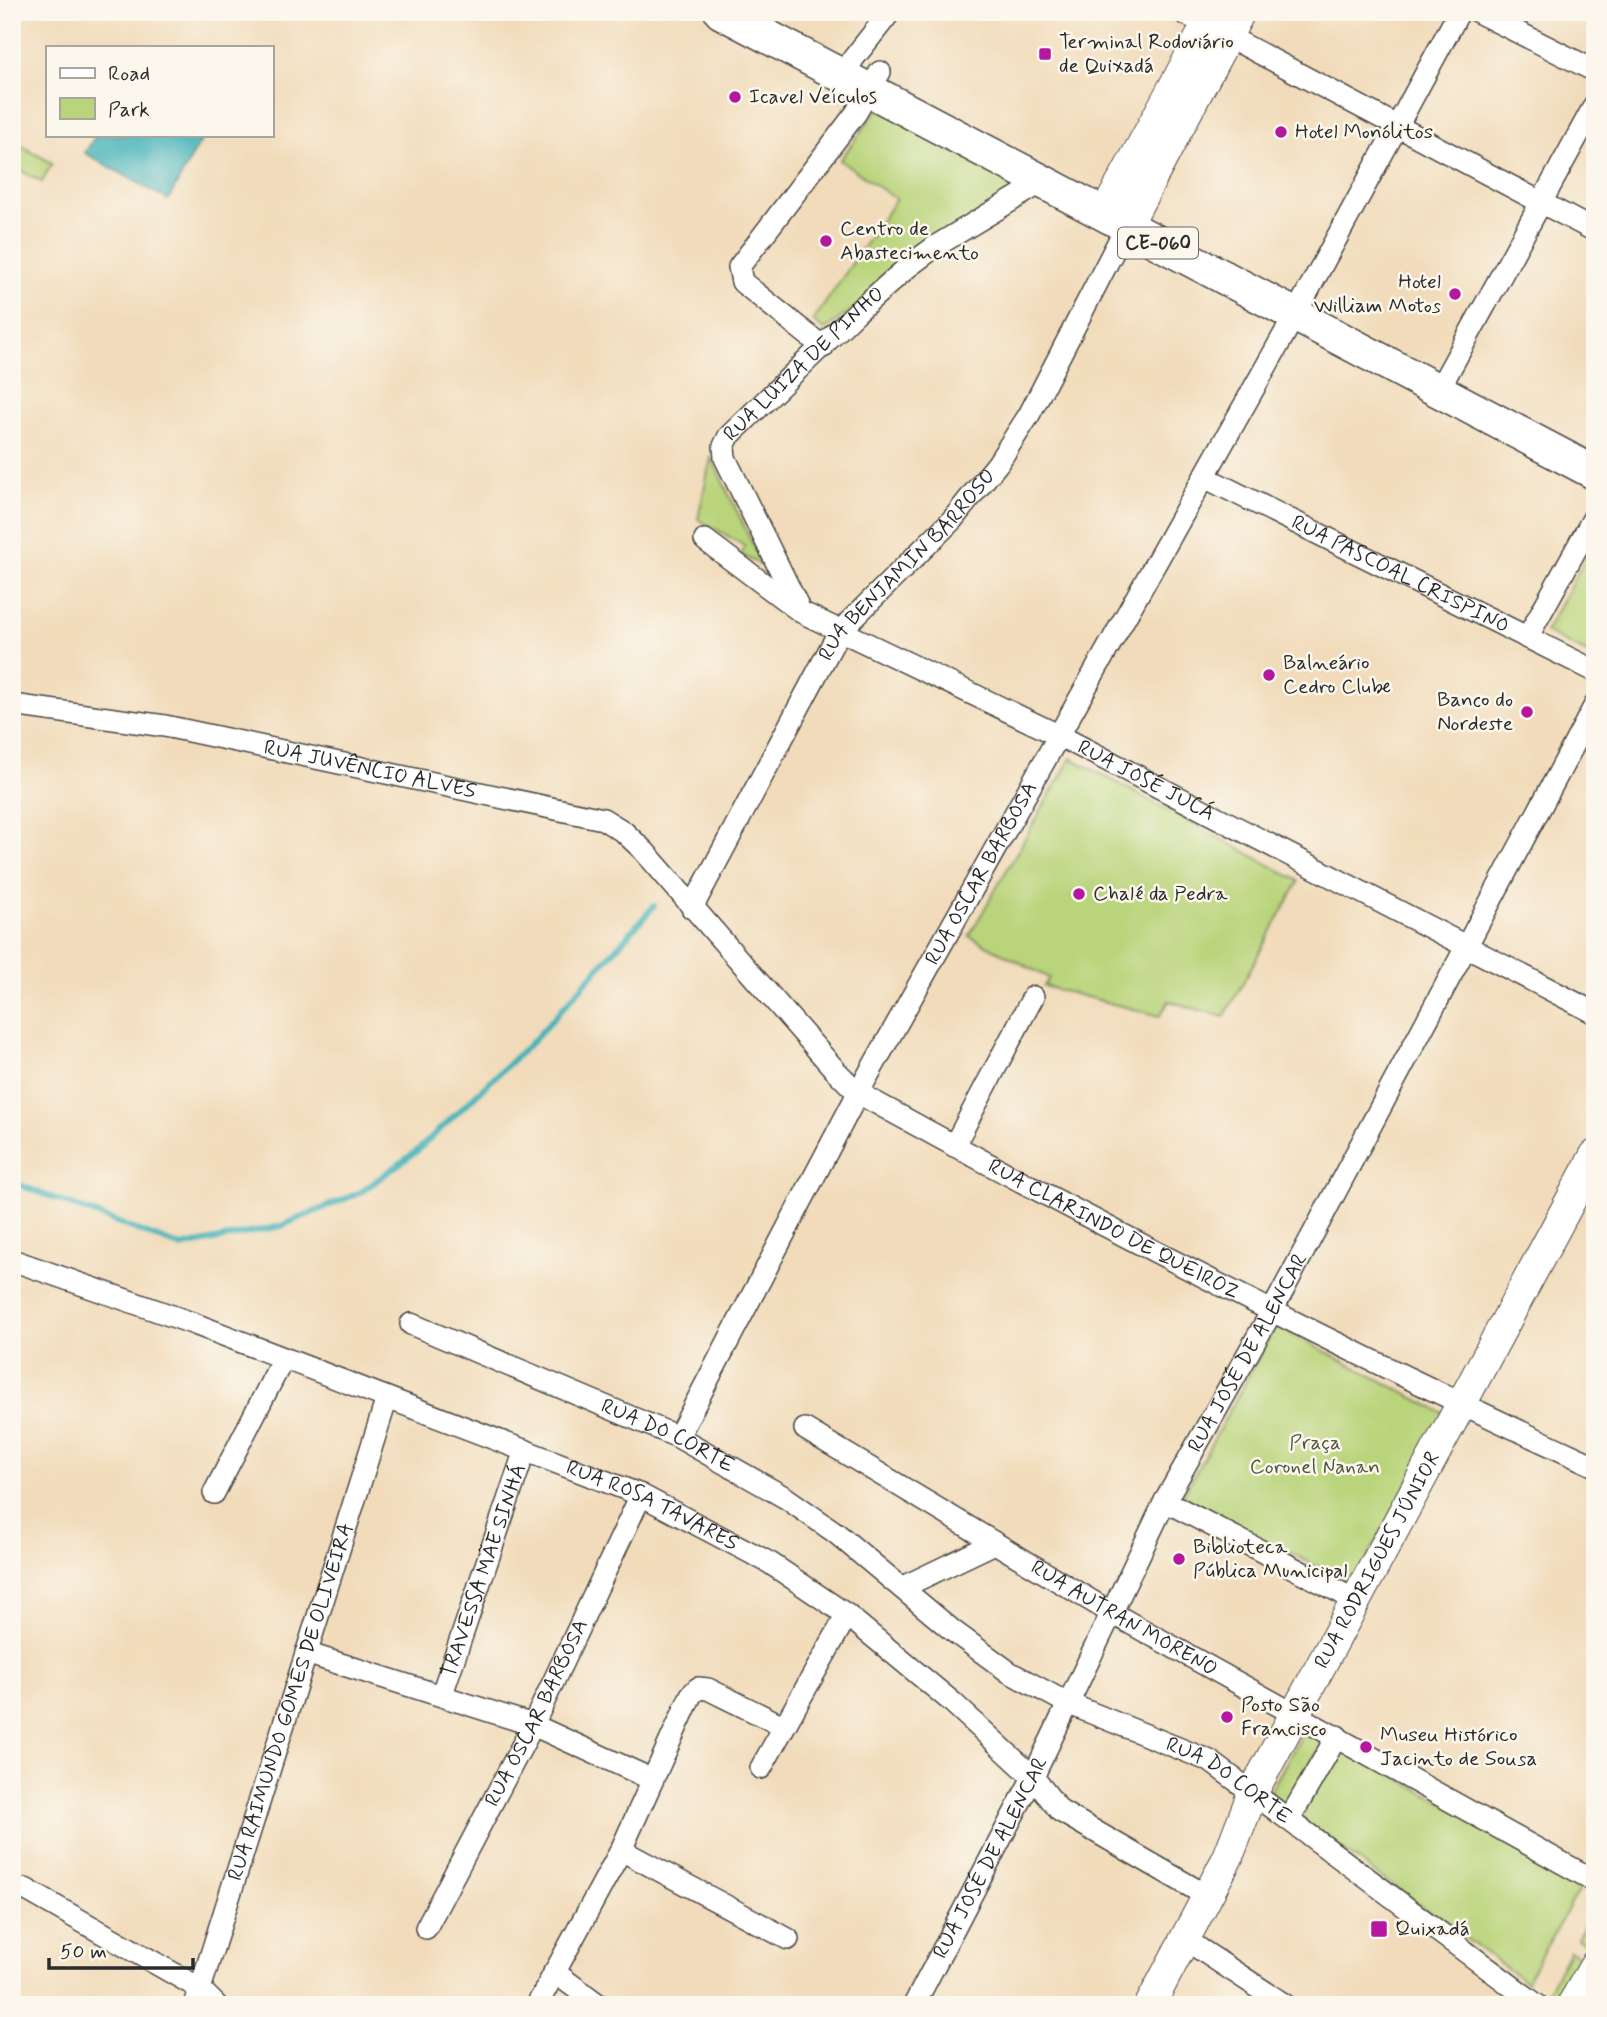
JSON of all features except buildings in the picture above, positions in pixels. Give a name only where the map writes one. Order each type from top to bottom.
[{"type":"main road","name":"CE-060","points":[[746,15],[1443,382],[1595,454]]},
{"type":"main road","points":[[1119,213],[1214,20]]},
{"type":"main road","name":"CE-060","points":[[861,75],[1042,182],[1119,213]]},
{"type":"main road","name":"CE-060","points":[[1443,382],[1595,473]]},
{"type":"main road","name":"RUA RODRIGUES JÚNIOR","points":[[1150,2005],[1228,1857],[1253,1792],[1595,1155]]},
{"type":"main road","points":[[1572,2005],[1595,1965]]},
{"type":"street","points":[[823,347],[742,282],[739,267],[861,75],[890,12]]},
{"type":"street","name":"RUA OSCAR BARBOSA","points":[[678,1437],[858,1093],[1299,307],[1459,12]]},
{"type":"street","points":[[1478,12],[1595,71]]},
{"type":"street","points":[[1214,20],[1540,203],[1595,231]]},
{"type":"street","points":[[1443,382],[1595,104]]},
{"type":"street","name":"RUA LUIZA DE PINHO","points":[[801,612],[743,497],[725,458],[724,446],[738,425],[857,312],[936,246],[1042,182]]},
{"type":"street","name":"RUA BENJAMIN BARROSO","points":[[692,908],[839,632],[952,520],[998,463],[1029,415],[1119,213]]},
{"type":"street","name":"RUA PASCOAL CRISPINO","points":[[1204,477],[1595,671]]},
{"type":"street","points":[[1527,638],[1595,515]]},
{"type":"street","name":"RUA JOSÉ JUCÁ","points":[[705,540],[801,612],[1060,736],[1595,1013]]},
{"type":"street","name":"RUA JUVÊNCIO ALVES","points":[[12,705],[165,726],[603,819],[624,832],[645,851],[692,908]]},
{"type":"street","name":"RUA JOSÉ DE ALENCAR","points":[[914,2005],[1033,1777],[1165,1501],[1272,1311],[1595,705]]},
{"type":"street","name":"RUA CLARINDO DE QUEIROZ","points":[[692,908],[858,1093],[954,1146],[1272,1311],[1459,1404],[1595,1466]]},
{"type":"street","points":[[954,1146],[1033,998]]},
{"type":"street","name":"RUA ROSA TAVARES","points":[[12,1260],[192,1323],[641,1495],[770,1563],[847,1615],[952,1702],[1033,1777],[1060,1811],[1207,1896]]},
{"type":"street","name":"RUA DO CORTE","points":[[411,1324],[678,1437],[786,1498],[903,1587],[953,1631],[1009,1672],[1067,1703],[1210,1761],[1290,1818],[1537,2005]]},
{"type":"street","points":[[214,1493],[283,1359]]},
{"type":"street","name":"RUA RAIMUNDO GOMES DE OLIVEIRA","points":[[197,1996],[387,1398]]},
{"type":"street","name":"RUA AUTRAN MORENO","points":[[805,1429],[1110,1612],[1595,1881]]},
{"type":"street","name":"TRAVESSA MÃE SINHÁ","points":[[442,1694],[525,1450]]},
{"type":"street","name":"RUA OSCAR BARBOSA","points":[[426,1928],[533,1725],[641,1495]]},
{"type":"street","points":[[1165,1501],[1355,1600]]},
{"type":"street","points":[[903,1587],[995,1543]]},
{"type":"street","points":[[761,1768],[847,1615]]},
{"type":"street","points":[[306,1653],[533,1725],[651,1779]]},
{"type":"street","points":[[537,2005],[621,1850],[691,1695],[698,1688],[713,1691],[783,1726]]},
{"type":"street","points":[[1290,1818],[1337,1736]]},
{"type":"street","points":[[621,1850],[788,1939]]},
{"type":"street","points":[[25,1889],[197,1996],[216,2005]]},
{"type":"street","points":[[1186,1940],[1285,2005]]},
{"type":"street","points":[[554,1972],[599,2005]]},
{"type":"green space","points":[[880,106],[1018,180],[1009,197],[824,330],[813,321],[896,199],[840,160]]},
{"type":"green space","points":[[12,141],[52,163],[42,182],[12,166]]},
{"type":"green space","points":[[711,457],[763,566],[741,555],[745,546],[698,519]]},
{"type":"green space","points":[[1595,541],[1595,657],[1545,632]]},
{"type":"green space","points":[[1071,758],[1299,881],[1224,1017],[1169,1001],[1160,1016],[1044,986],[1049,978],[969,936]]},
{"type":"green space","name":"Praça Coronel Nanan","points":[[1276,1326],[1445,1414],[1353,1585],[1182,1497]]},
{"type":"green space","points":[[1306,1727],[1325,1738],[1286,1808],[1267,1797]]},
{"type":"green space","points":[[1341,1746],[1584,1881],[1526,1982],[1299,1818]]},
{"type":"green space","points":[[1595,1906],[1595,1945],[1593,1948],[1577,1939]]},
{"type":"green space","points":[[1570,1951],[1586,1960],[1561,2004],[1545,1995]]},
{"type":"water","points":[[95,136],[203,136],[168,200],[85,153]]},
{"type":"waterway","points":[[12,1182],[181,1247],[281,1226],[361,1192],[418,1150],[535,1039],[654,906]]},
{"type":"place","name":"Terminal Rodoviário de Quixadá","points":[[1045,54]]},
{"type":"place","name":"Icavel Veículos","points":[[735,97]]},
{"type":"place","name":"Hotel Monólitos","points":[[1281,132]]},
{"type":"place","name":"Centro de Abastecimento","points":[[826,241]]},
{"type":"place","name":"Hotel William Motos","points":[[1455,294]]},
{"type":"place","name":"Balneário Cedro Clube","points":[[1269,675]]},
{"type":"place","name":"Banco do Nordeste","points":[[1527,712]]},
{"type":"place","name":"Chalé da Pedra","points":[[1079,894]]},
{"type":"place","name":"Biblioteca Pública Municipal","points":[[1179,1559]]},
{"type":"place","name":"Posto São Francisco","points":[[1227,1717]]},
{"type":"place","name":"Museu Histórico Jacinto de Sousa","points":[[1366,1747]]},
{"type":"place","name":"Quixadá","points":[[1379,1929]]}]
